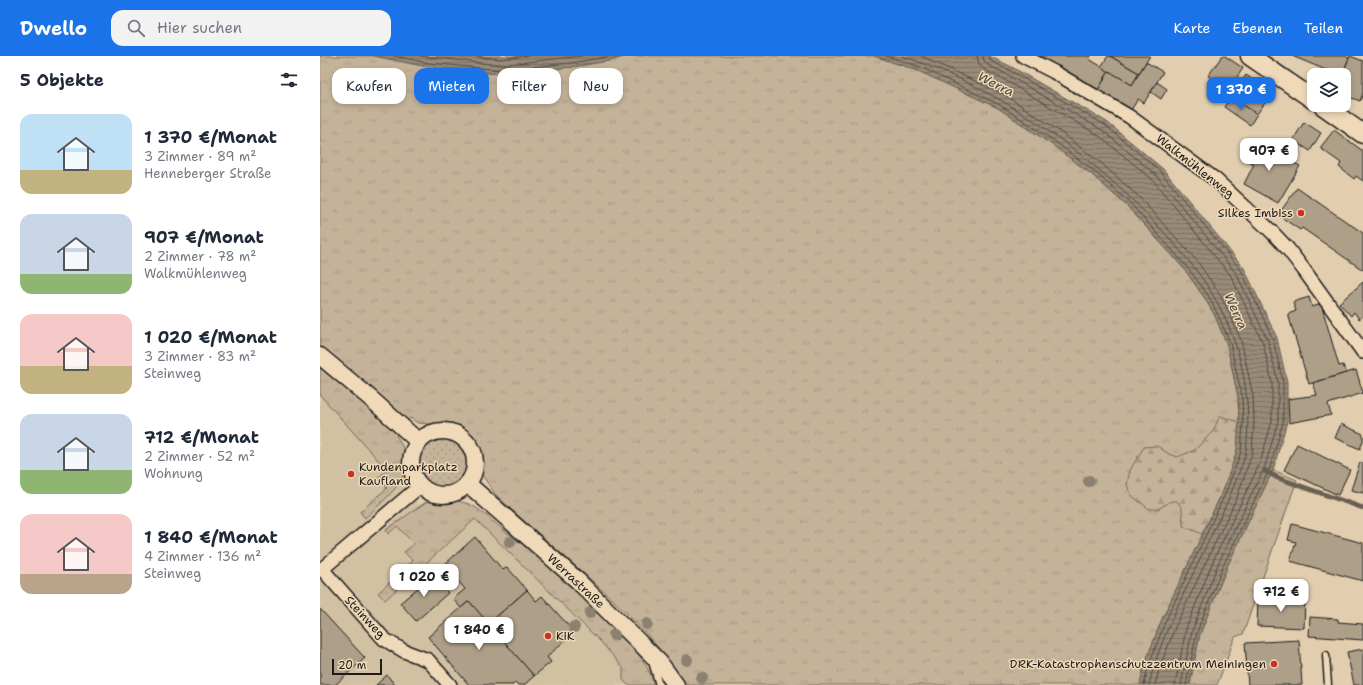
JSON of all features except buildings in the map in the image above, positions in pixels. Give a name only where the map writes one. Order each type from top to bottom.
[{"type":"main road","points":[[1250,56],[1307,95]]},
{"type":"main road","points":[[1332,112],[1363,134]]},
{"type":"street","name":"Walkmühlenweg","points":[[1023,56],[1130,117],[1216,180],[1272,232],[1288,249],[1363,352]]},
{"type":"street","points":[[320,356],[419,442]]},
{"type":"street","points":[[434,432],[449,432],[461,436],[470,446],[475,459],[473,476],[468,484],[454,494],[445,496],[428,492],[420,486],[412,474],[411,467],[412,454],[419,442],[434,432]]},
{"type":"street","name":"Werrastraße","points":[[468,484],[578,580],[647,649],[660,663],[676,685]]},
{"type":"street","name":"Steinweg","points":[[420,486],[322,569],[384,639],[404,651],[428,660],[450,685]]},
{"type":"lane","points":[[647,649],[659,685]]},
{"type":"lane","points":[[1326,656],[1328,685]]},
{"type":"shaded area","points":[[320,392],[425,512],[475,517],[607,643],[638,685],[320,685]]},
{"type":"green space","points":[[320,56],[374,56],[438,68],[414,68],[414,104],[489,104],[489,73],[497,74],[497,104],[561,104],[561,68],[613,60],[627,56],[874,56],[916,70],[998,108],[1051,144],[1091,174],[1127,206],[1185,270],[1215,316],[1227,345],[1238,397],[1239,422],[1223,491],[1162,619],[1144,666],[1140,685],[687,685],[667,658],[622,609],[496,495],[482,475],[480,452],[476,441],[468,432],[459,427],[418,423],[410,418],[396,435],[403,448],[406,461],[400,482],[393,491],[365,518],[360,512],[387,488],[378,478],[387,470],[320,395]]},
{"type":"green space","points":[[1220,416],[1239,422],[1237,451],[1223,491],[1202,534],[1183,526],[1182,508],[1177,501],[1171,501],[1158,509],[1149,509],[1131,495],[1127,485],[1130,470],[1144,447],[1157,446],[1169,454],[1177,457],[1195,450],[1213,431]]},
{"type":"green space","points":[[443,438],[452,440],[461,445],[466,454],[468,463],[466,472],[461,481],[452,486],[443,488],[434,486],[425,481],[420,472],[418,463],[420,454],[425,445],[434,440]]},
{"type":"green space","points":[[1273,470],[1297,480],[1243,634],[1235,637],[1217,685],[1190,685],[1200,634],[1227,567]]},
{"type":"green space","points":[[449,500],[458,501],[473,506],[481,511],[541,559],[590,602],[614,625],[634,648],[647,668],[653,685],[628,685],[623,680],[623,668],[601,642],[475,519],[385,600],[378,593],[413,561],[404,552],[414,544],[397,526],[388,534],[386,530],[426,502]]},
{"type":"water","points":[[374,56],[627,56],[613,60],[561,68],[497,68],[497,74],[489,73],[489,68],[428,67]]},
{"type":"water","name":"Werra","points":[[874,56],[989,56],[1010,66],[1107,122],[1163,169],[1244,268],[1277,338],[1287,382],[1287,422],[1273,470],[1227,567],[1200,634],[1189,685],[1140,685],[1144,666],[1162,619],[1223,491],[1237,451],[1239,422],[1238,397],[1227,345],[1215,316],[1204,297],[1172,254],[1127,206],[1091,174],[1051,144],[998,108],[916,70]]},
{"type":"waterway","points":[[1265,471],[1278,478],[1363,508]]},
{"type":"place","name":"Silkes Imbiss","points":[[1301,213]]},
{"type":"place","name":"Kundenparkplatz Kaufland","points":[[351,474]]},
{"type":"place","name":"KiK","points":[[548,636]]},
{"type":"place","name":"DRK-Katastrophenschutzzentrum Meiningen","points":[[1274,664]]}]
